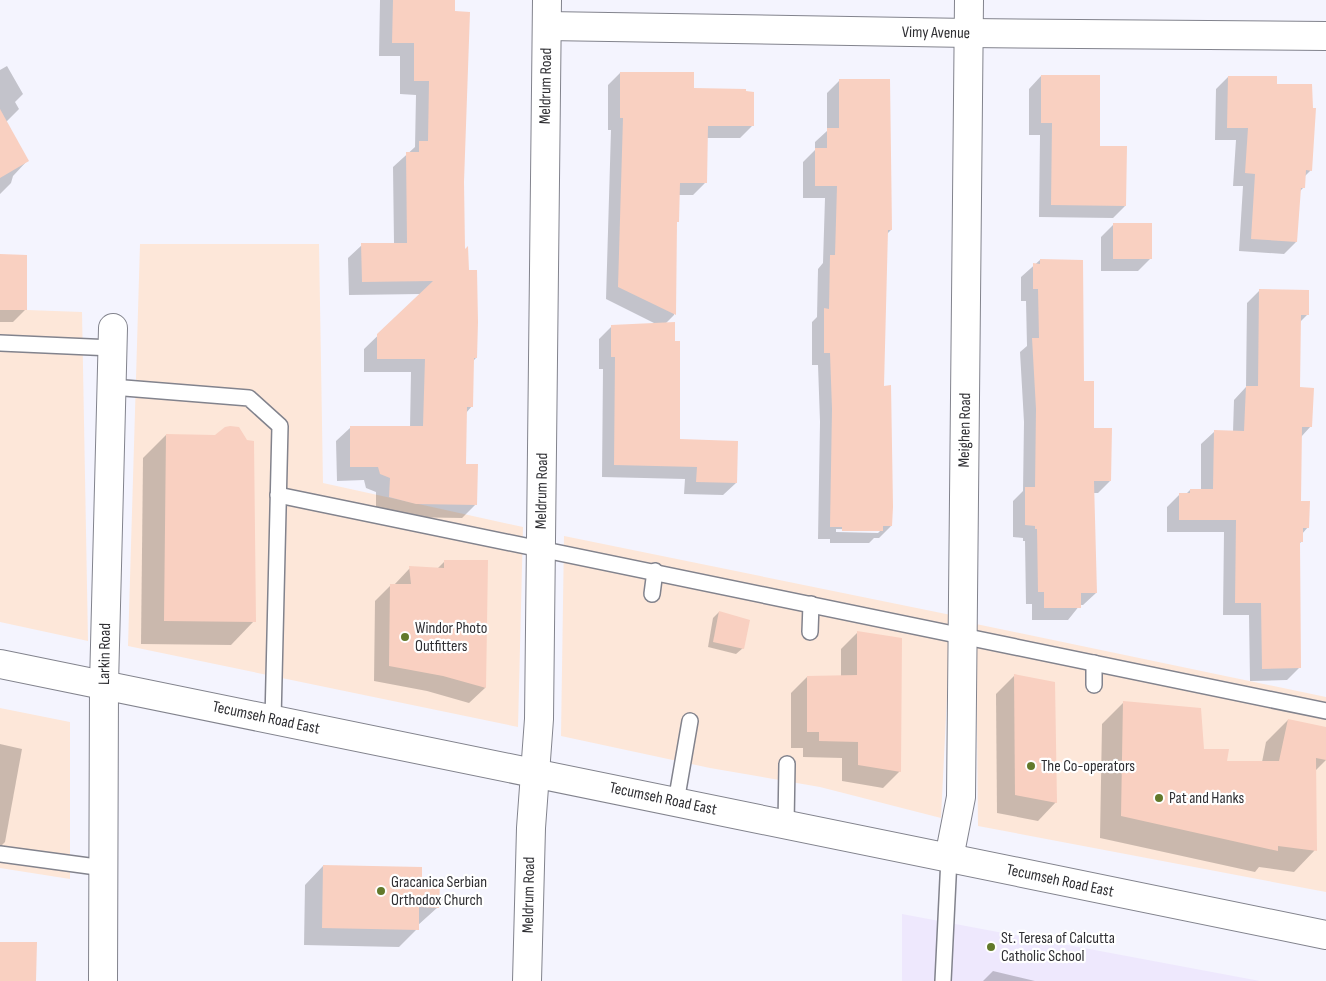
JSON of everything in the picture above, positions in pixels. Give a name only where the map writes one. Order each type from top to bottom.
[{"type":"street","name":"Meighen Road","points":[[949,858],[961,797],[969,0]]},
{"type":"street","name":"Vimy Avenue","points":[[547,13],[969,33],[1326,36]]},
{"type":"street","name":"Meldrum Road","points":[[527,981],[534,773],[539,719],[547,13]]},
{"type":"street","name":"Larkin Road","points":[[103,981],[104,685],[113,338]]},
{"type":"street","name":"Tecumseh Road East","points":[[0,664],[1326,935]]},
{"type":"lane","points":[[0,343],[113,338]]},
{"type":"lane","points":[[112,387],[249,398],[280,426],[273,720]]},
{"type":"lane","points":[[278,495],[1326,712]]},
{"type":"lane","points":[[652,594],[655,572]]},
{"type":"lane","points":[[810,632],[811,604]]},
{"type":"lane","points":[[1094,663],[1094,685]]},
{"type":"lane","points":[[676,802],[690,721]]},
{"type":"lane","points":[[786,824],[787,764]]},
{"type":"lane","points":[[0,854],[104,868]]},
{"type":"lane","points":[[943,981],[949,858]]},
{"type":"path","points":[[440,899],[472,898]]},
{"type":"shaded area","points":[[140,244],[319,244],[323,483],[523,527],[518,727],[128,646]]},
{"type":"shaded area","points":[[0,309],[82,312],[88,641],[0,622]]},
{"type":"shaded area","points":[[564,536],[951,615],[941,818],[820,787],[710,768],[561,736]]},
{"type":"shaded area","points":[[976,624],[1326,697],[1326,892],[978,826]]},
{"type":"shaded area","points":[[0,708],[70,722],[70,879],[0,868]]},
{"type":"shaded area","name":"St. Teresa of Calcutta Catholic School","points":[[902,914],[1260,981],[902,981]]},
{"type":"building","points":[[393,0],[455,0],[455,11],[470,12],[464,182],[465,249],[468,246],[469,270],[477,270],[478,322],[477,358],[474,358],[473,407],[467,407],[466,464],[478,464],[477,505],[416,504],[389,497],[390,478],[380,474],[378,467],[350,467],[350,426],[423,426],[425,359],[377,359],[377,334],[433,281],[362,282],[361,243],[407,243],[406,152],[419,152],[419,141],[428,141],[429,81],[414,81],[414,43],[392,43]]},
{"type":"building","points":[[620,72],[694,72],[694,88],[746,89],[746,91],[754,92],[754,126],[708,126],[707,183],[680,183],[679,222],[677,222],[676,315],[618,287],[623,118],[620,118]]},
{"type":"building","points":[[1041,75],[1100,75],[1100,146],[1127,146],[1126,206],[1051,205],[1052,123],[1041,123]]},
{"type":"building","points":[[1228,76],[1277,76],[1277,84],[1312,84],[1313,108],[1316,108],[1312,171],[1306,170],[1305,188],[1301,188],[1297,242],[1251,239],[1255,174],[1245,173],[1248,128],[1227,128]]},
{"type":"building","points":[[839,79],[890,79],[892,230],[888,230],[884,386],[891,385],[893,507],[892,526],[883,526],[883,531],[842,531],[842,527],[830,527],[832,409],[830,353],[824,353],[824,308],[829,309],[830,255],[835,255],[837,186],[815,186],[815,148],[827,148],[827,128],[839,128]]},
{"type":"building","points":[[0,109],[29,161],[0,178]]},
{"type":"building","points":[[1113,223],[1152,223],[1152,259],[1113,259]]},
{"type":"building","points":[[0,254],[27,255],[27,310],[0,310]]},
{"type":"building","points":[[1040,259],[1083,260],[1084,381],[1094,381],[1094,428],[1112,428],[1111,481],[1094,481],[1097,593],[1081,593],[1081,608],[1044,608],[1044,592],[1038,592],[1037,529],[1035,529],[1035,526],[1025,525],[1025,487],[1035,487],[1036,409],[1032,338],[1039,338],[1038,289],[1033,289],[1033,263],[1040,264]]},
{"type":"building","points":[[1259,289],[1309,290],[1309,315],[1301,315],[1300,387],[1314,388],[1312,427],[1302,427],[1301,501],[1310,501],[1309,528],[1303,528],[1303,542],[1300,542],[1301,668],[1262,669],[1261,603],[1235,603],[1236,520],[1179,520],[1179,493],[1190,493],[1190,489],[1213,489],[1214,430],[1244,431],[1246,386],[1258,386]]},
{"type":"building","points":[[675,322],[675,341],[680,341],[680,439],[738,441],[737,483],[696,482],[697,467],[614,465],[615,357],[611,357],[611,325]]},
{"type":"building","points":[[225,427],[239,427],[247,440],[254,441],[256,622],[164,621],[166,434],[215,435]]},
{"type":"building","points":[[444,560],[488,560],[486,688],[443,676],[389,666],[390,584],[411,584],[409,566],[444,568]]},
{"type":"building","points":[[719,611],[750,620],[744,649],[713,642]]},
{"type":"building","points":[[857,631],[902,638],[901,772],[858,765],[858,742],[819,741],[819,732],[807,732],[807,676],[857,675]]},
{"type":"building","points":[[1014,674],[1055,682],[1057,803],[1015,795]]},
{"type":"building","points":[[1123,701],[1201,708],[1204,749],[1229,749],[1227,761],[1279,761],[1288,719],[1326,727],[1326,760],[1316,758],[1317,851],[1278,846],[1278,851],[1121,816]]},
{"type":"building","name":"Gracanica Serbian Orthodox Church","points":[[323,865],[422,867],[422,883],[440,883],[439,908],[419,907],[419,930],[322,928]]},
{"type":"building","points":[[0,942],[37,942],[36,981],[0,981]]},
{"type":"place","name":"Windor Photo Outfitters","points":[[405,637]]},
{"type":"place","name":"The Co-operators","points":[[1031,766]]},
{"type":"place","name":"Pat and Hanks","points":[[1159,798]]},
{"type":"place","name":"Gracanica Serbian Orthodox Church","points":[[381,891]]},
{"type":"place","name":"St. Teresa of Calcutta Catholic School","points":[[991,947]]}]
